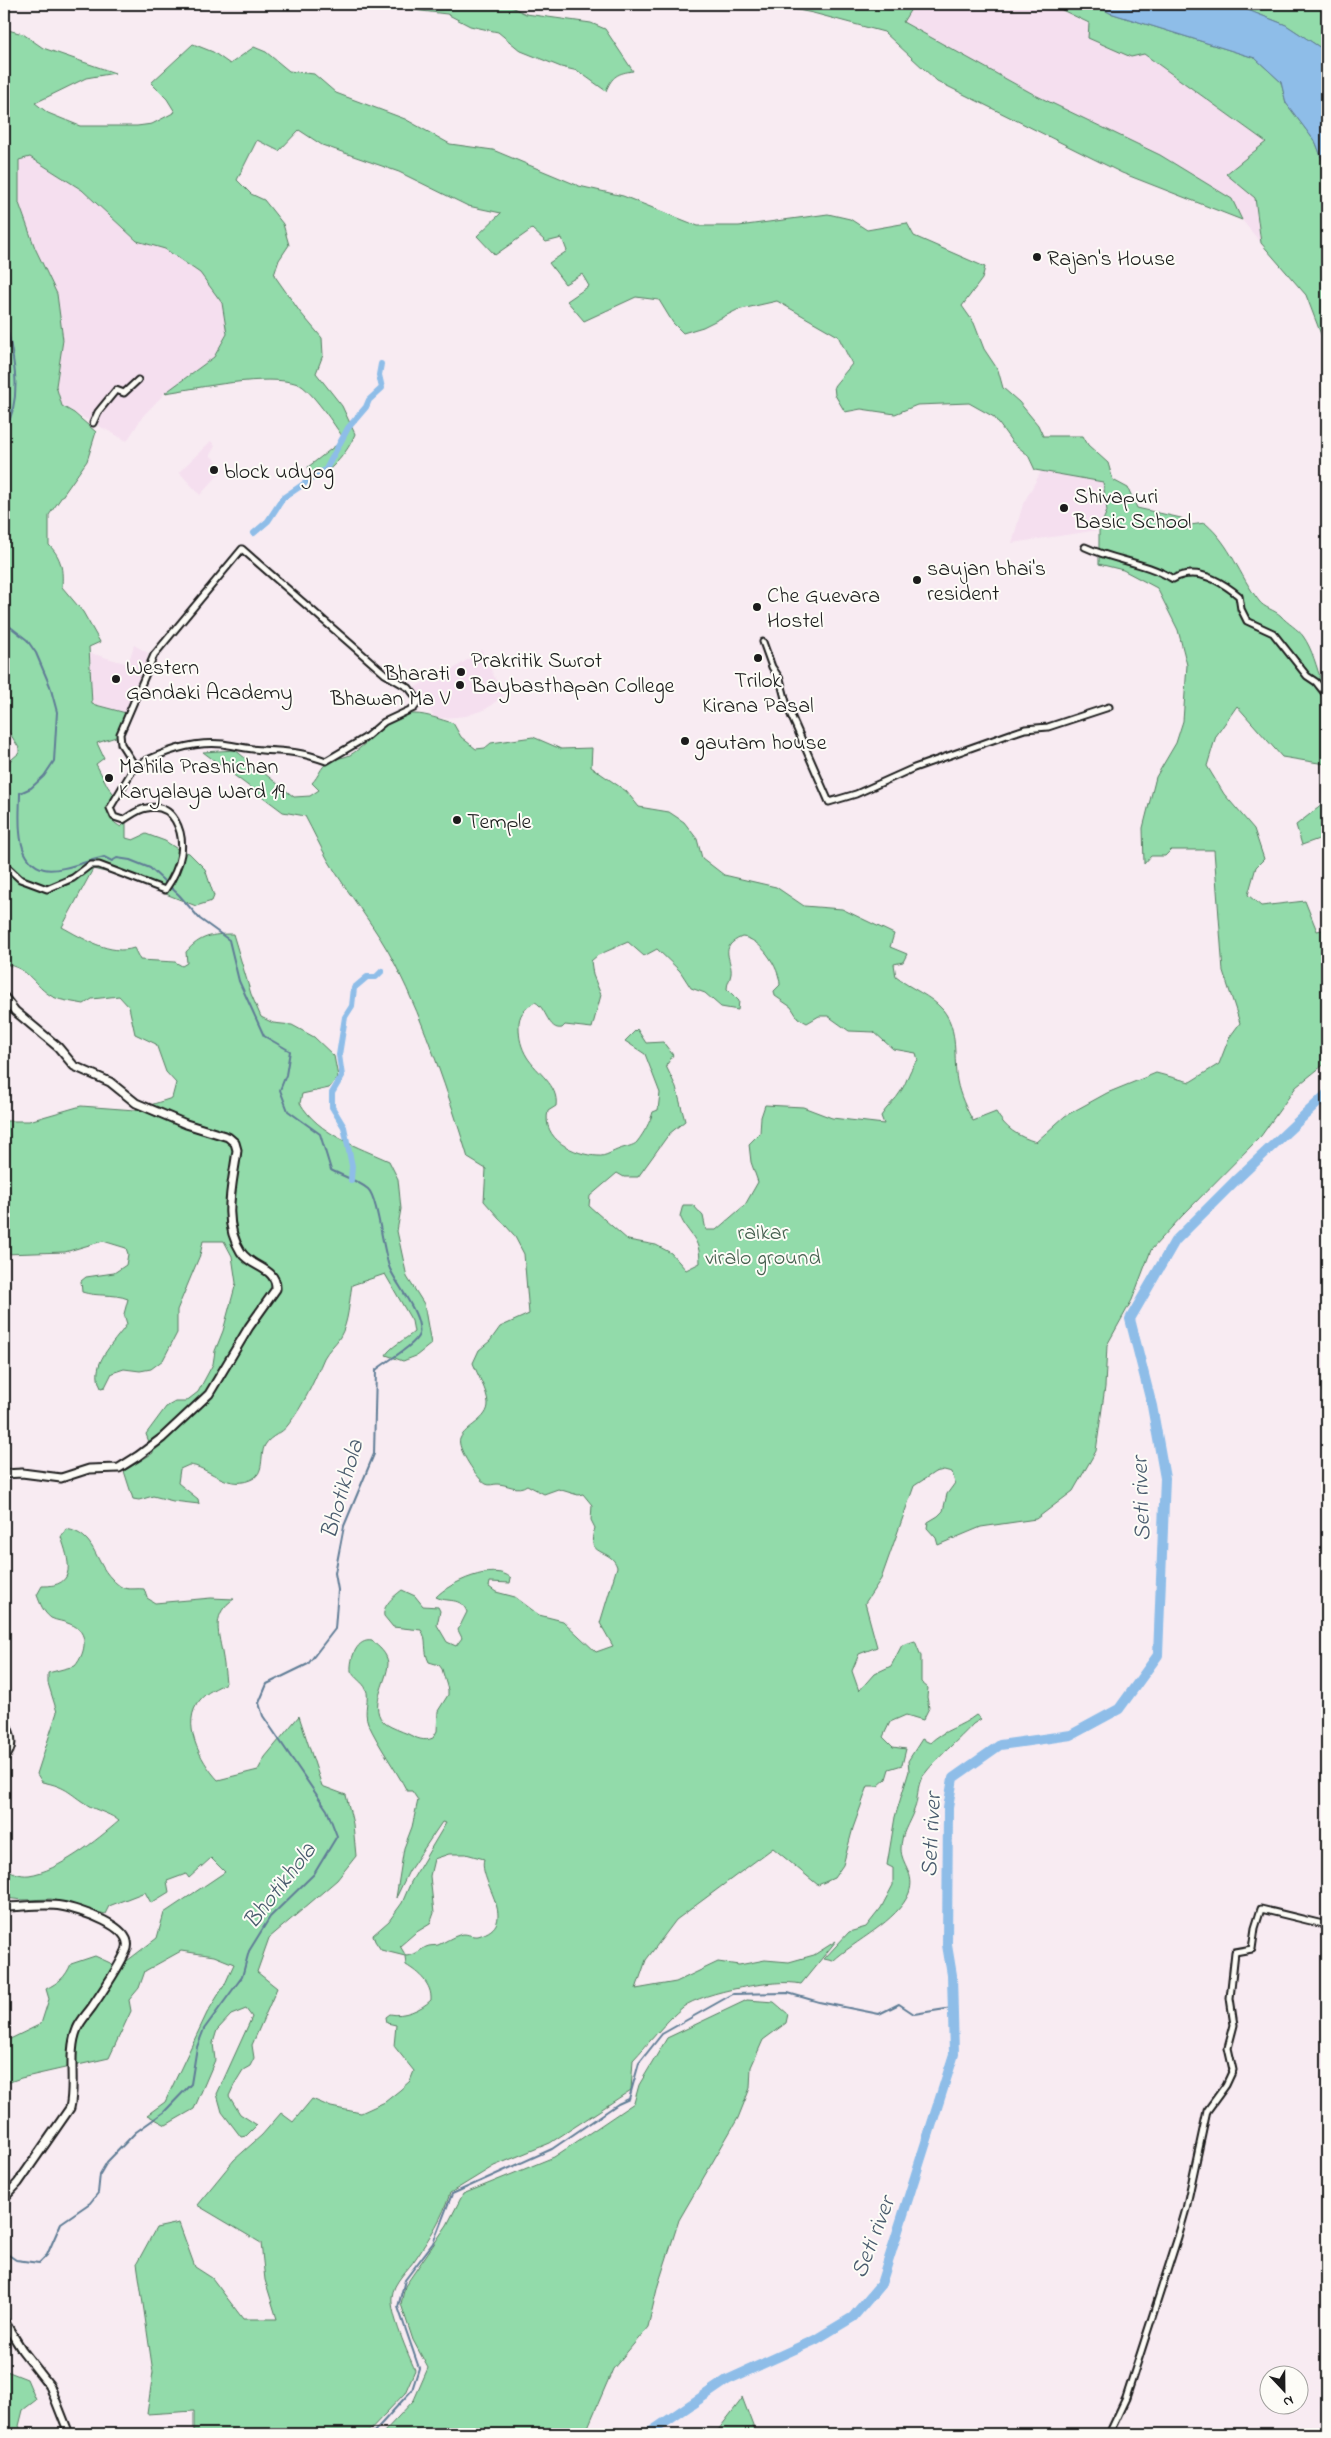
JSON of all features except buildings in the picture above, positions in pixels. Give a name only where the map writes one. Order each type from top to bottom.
[{"type":"main road","points":[[4,997],[15,1012],[58,1047],[74,1066],[110,1082],[136,1103],[186,1124],[228,1137],[235,1143],[237,1150],[229,1207],[234,1235],[241,1252],[247,1259],[272,1275],[276,1281],[276,1289],[249,1327],[209,1394],[162,1438],[138,1456],[119,1468],[89,1469],[61,1478],[22,1473],[4,1474]]},
{"type":"main road","points":[[4,1721],[11,1736],[11,1746],[4,1758]]},
{"type":"main road","points":[[4,1907],[60,1906],[69,1908],[118,1929],[127,1938],[128,1946],[112,1977],[76,2032],[70,2108],[18,2182],[4,2198]]},
{"type":"main road","points":[[4,2321],[22,2350],[50,2386],[69,2434]]},
{"type":"street","points":[[93,423],[108,398],[116,390],[124,393],[138,380]]},
{"type":"street","points":[[1085,548],[1111,559],[1138,563],[1160,571],[1173,579],[1183,574],[1207,575],[1227,586],[1239,596],[1241,609],[1246,621],[1272,633],[1307,676],[1316,682],[1327,696]]},
{"type":"street","points":[[4,864],[20,879],[47,889],[73,878],[90,865],[99,865],[166,890],[181,854],[179,828],[171,812],[161,808],[148,807],[123,820],[114,817],[110,808],[135,766],[170,750],[192,744],[222,744],[261,750],[290,750],[326,761],[365,738],[384,722],[414,708],[419,701],[409,688],[385,674],[242,549],[196,606],[163,642],[151,660],[120,734],[121,744],[135,766]]},
{"type":"street","points":[[763,642],[772,667],[780,679],[787,706],[829,802],[856,794],[914,768],[1018,732],[1048,727],[1109,707]]},
{"type":"street","points":[[1109,2434],[1126,2398],[1178,2237],[1186,2209],[1207,2111],[1226,2085],[1233,2070],[1228,2048],[1234,2025],[1230,1998],[1235,1952],[1252,1949],[1255,1928],[1261,1909],[1327,1925]]},
{"type":"shaded area","points":[[914,4],[1059,4],[1060,9],[1144,54],[1266,142],[1255,198],[1261,243],[1242,220],[1232,199],[1160,155],[1035,95],[903,22]]},
{"type":"shaded area","points":[[30,157],[82,190],[137,241],[165,249],[200,273],[222,303],[227,334],[214,357],[165,393],[143,416],[127,441],[62,406],[56,386],[63,340],[57,294],[35,248],[19,203],[18,161]]},
{"type":"shaded area","points":[[211,441],[215,446],[210,455],[224,469],[200,495],[179,472]]},
{"type":"shaded area","name":"Shivapuri Basic School","points":[[1042,470],[1103,482],[1107,511],[1099,530],[1012,543],[1023,504]]},
{"type":"shaded area","name":"Western Gandaki Academy","points":[[134,645],[148,653],[142,676],[126,713],[92,705],[90,653],[128,664]]},
{"type":"shaded area","name":"Bharati Bhawan Ma V","points":[[482,650],[503,696],[486,709],[466,716],[435,719],[415,687],[455,668]]},
{"type":"green space","points":[[396,4],[505,4],[526,14],[591,23],[605,29],[633,71],[616,76],[606,91],[578,71],[561,67],[521,51],[498,32],[470,26],[447,14],[413,10]]},
{"type":"green space","points":[[767,4],[914,4],[903,22],[1035,95],[1160,155],[1232,199],[1242,220],[1122,173],[937,81],[884,32],[813,13]]},
{"type":"green space","points":[[1059,4],[1093,4],[1110,13],[1255,58],[1281,82],[1286,103],[1316,143],[1327,172],[1327,350],[1306,295],[1261,243],[1255,198],[1226,174],[1266,142],[1144,54],[1131,57],[1088,38],[1089,23],[1060,9]]},
{"type":"green space","points":[[1212,4],[1327,4],[1327,52],[1286,25],[1240,7]]},
{"type":"green space","name":"raikar viralo ground","points":[[4,29],[23,34],[43,48],[115,73],[86,78],[35,103],[48,113],[80,126],[137,126],[152,124],[175,112],[167,99],[151,83],[193,44],[213,52],[230,64],[254,47],[266,52],[289,71],[314,74],[336,93],[405,119],[450,144],[493,150],[579,186],[623,196],[698,226],[739,226],[828,214],[850,219],[867,230],[907,223],[914,236],[985,267],[982,279],[962,306],[974,323],[984,349],[998,370],[1003,388],[1019,402],[1038,425],[1043,436],[1083,436],[1088,445],[1108,463],[1113,480],[1128,488],[1137,508],[1181,518],[1190,525],[1205,523],[1222,541],[1259,601],[1279,614],[1303,636],[1312,653],[1322,682],[1327,681],[1327,775],[1325,764],[1282,757],[1237,706],[1216,736],[1207,766],[1224,794],[1254,829],[1264,859],[1256,867],[1248,895],[1261,906],[1305,901],[1317,931],[1327,929],[1327,1062],[1296,1087],[1261,1136],[1151,1250],[1132,1300],[1107,1345],[1105,1387],[1096,1451],[1073,1491],[1036,1519],[981,1527],[938,1545],[936,1538],[927,1528],[928,1522],[943,1511],[947,1494],[955,1483],[952,1472],[944,1470],[935,1472],[914,1486],[881,1579],[865,1603],[877,1647],[859,1654],[852,1671],[859,1691],[874,1674],[891,1666],[902,1645],[915,1641],[921,1656],[921,1682],[928,1688],[929,1708],[923,1720],[906,1715],[890,1722],[883,1737],[893,1747],[906,1749],[902,1765],[889,1769],[886,1779],[878,1786],[868,1786],[853,1828],[843,1865],[834,1878],[818,1885],[773,1848],[676,1920],[646,1960],[636,1989],[676,1982],[718,1962],[739,1965],[765,1960],[789,1962],[814,1955],[836,1941],[801,1984],[775,1983],[740,1988],[706,1996],[683,2007],[663,2026],[633,2060],[631,2090],[550,2143],[494,2166],[450,2193],[440,2219],[431,2235],[393,2291],[392,2304],[394,2313],[415,2370],[405,2393],[366,2434],[198,2434],[194,2431],[194,2411],[147,2414],[153,2372],[137,2263],[156,2228],[179,2223],[195,2267],[212,2278],[243,2319],[277,2319],[265,2280],[261,2243],[197,2205],[234,2160],[262,2135],[281,2113],[293,2122],[312,2099],[331,2107],[361,2113],[385,2102],[410,2081],[414,2071],[394,2046],[396,2025],[387,2023],[386,2017],[390,2014],[406,2014],[422,2007],[431,2000],[431,1994],[427,1984],[420,1975],[406,1965],[405,1956],[381,1950],[373,1935],[389,1921],[402,1903],[411,1882],[446,1823],[442,1822],[409,1871],[396,1898],[404,1848],[412,1827],[418,1800],[412,1791],[407,1791],[368,1723],[366,1714],[367,1693],[363,1684],[351,1671],[353,1655],[358,1646],[367,1641],[372,1641],[382,1650],[388,1663],[378,1703],[380,1718],[386,1724],[420,1739],[433,1738],[437,1731],[438,1711],[448,1695],[448,1690],[442,1669],[439,1665],[429,1662],[421,1630],[393,1627],[384,1616],[389,1601],[402,1590],[415,1596],[423,1606],[438,1607],[440,1611],[437,1625],[447,1642],[456,1646],[462,1638],[458,1630],[467,1612],[457,1602],[436,1597],[451,1586],[472,1576],[494,1572],[503,1574],[511,1578],[510,1583],[490,1582],[489,1587],[496,1592],[515,1597],[539,1615],[563,1621],[596,1652],[613,1646],[600,1623],[617,1567],[614,1561],[593,1544],[595,1528],[591,1520],[592,1505],[583,1494],[578,1495],[558,1489],[544,1494],[527,1485],[516,1488],[501,1484],[487,1485],[464,1456],[460,1439],[485,1414],[488,1403],[484,1388],[473,1363],[479,1350],[490,1341],[500,1327],[529,1314],[524,1254],[514,1235],[484,1201],[486,1169],[468,1158],[436,1060],[407,988],[396,966],[380,938],[328,860],[305,816],[283,812],[203,752],[235,750],[294,797],[310,796],[319,790],[312,783],[325,764],[350,755],[389,723],[406,715],[424,715],[453,723],[461,737],[476,749],[485,748],[491,743],[533,737],[561,749],[592,748],[591,767],[626,791],[639,807],[669,812],[684,822],[697,839],[702,858],[724,875],[776,887],[804,906],[842,909],[894,934],[890,947],[907,954],[903,962],[894,964],[896,977],[932,1000],[943,1010],[948,1018],[955,1044],[958,1086],[973,1121],[996,1112],[1013,1131],[1036,1142],[1065,1116],[1107,1093],[1156,1073],[1190,1082],[1219,1064],[1229,1038],[1240,1023],[1223,971],[1214,850],[1171,850],[1165,856],[1151,856],[1144,864],[1143,828],[1156,777],[1176,743],[1183,721],[1187,665],[1178,630],[1157,588],[1123,570],[1099,564],[1099,530],[1107,511],[1103,482],[1035,470],[1028,455],[1012,442],[994,417],[969,403],[917,405],[895,414],[861,409],[845,412],[835,395],[834,386],[852,364],[838,336],[777,301],[737,310],[703,327],[683,333],[673,323],[659,300],[636,297],[584,321],[567,301],[589,286],[582,274],[565,284],[549,263],[567,251],[562,238],[546,242],[532,229],[495,255],[477,236],[501,213],[468,206],[399,172],[322,145],[299,130],[279,151],[257,140],[237,180],[251,194],[264,200],[283,224],[289,245],[279,260],[274,275],[300,312],[322,338],[323,355],[316,373],[342,406],[355,434],[339,460],[316,479],[312,477],[308,467],[344,439],[316,400],[298,384],[285,381],[251,381],[165,393],[214,357],[227,334],[222,303],[200,273],[165,249],[137,241],[82,190],[30,157],[19,160],[19,203],[35,248],[57,294],[63,340],[56,386],[62,406],[74,413],[96,432],[87,461],[49,515],[49,545],[61,564],[62,587],[83,612],[100,642],[89,647],[92,704],[126,713],[116,737],[97,743],[104,758],[96,764],[108,787],[114,794],[109,808],[110,817],[121,827],[126,822],[126,838],[133,840],[146,834],[189,853],[205,869],[214,896],[212,901],[196,906],[118,875],[93,869],[62,927],[106,948],[125,950],[134,948],[140,960],[175,962],[182,966],[187,963],[186,952],[196,942],[213,935],[233,934],[251,994],[261,1017],[273,1023],[292,1025],[314,1037],[334,1056],[338,1077],[329,1088],[302,1094],[300,1103],[317,1123],[328,1131],[352,1145],[389,1161],[398,1179],[401,1209],[397,1231],[407,1277],[424,1304],[431,1344],[416,1356],[403,1361],[386,1355],[414,1332],[412,1321],[385,1274],[352,1285],[343,1331],[324,1358],[308,1393],[294,1417],[283,1431],[270,1439],[265,1445],[258,1474],[250,1480],[233,1482],[196,1466],[189,1465],[180,1469],[178,1483],[198,1499],[199,1504],[153,1496],[139,1500],[133,1499],[124,1471],[153,1453],[146,1434],[166,1407],[175,1402],[185,1402],[198,1392],[213,1364],[215,1351],[223,1331],[236,1283],[232,1256],[224,1241],[203,1241],[200,1255],[177,1310],[177,1333],[163,1360],[151,1369],[140,1371],[124,1369],[112,1373],[105,1387],[101,1388],[98,1379],[100,1362],[127,1324],[124,1314],[128,1299],[82,1292],[81,1281],[86,1277],[114,1273],[126,1265],[128,1254],[126,1248],[103,1241],[65,1252],[4,1254],[4,1121],[29,1121],[81,1106],[135,1110],[172,1098],[176,1083],[166,1072],[156,1044],[135,1034],[129,1007],[119,996],[92,999],[84,1004],[60,999],[46,993],[20,969],[4,964],[4,766],[19,753],[19,748],[6,727],[4,714]],"holes":[[[742,937],[756,943],[768,955],[777,970],[779,978],[780,985],[774,991],[775,996],[791,1007],[798,1018],[807,1023],[819,1016],[828,1016],[849,1031],[874,1032],[893,1049],[916,1053],[918,1060],[899,1094],[881,1116],[884,1124],[832,1118],[803,1107],[765,1105],[761,1117],[760,1133],[749,1144],[751,1162],[758,1182],[745,1205],[716,1230],[706,1230],[703,1216],[693,1205],[683,1205],[680,1216],[696,1242],[700,1254],[700,1263],[686,1270],[671,1253],[656,1245],[628,1240],[589,1206],[590,1196],[617,1173],[624,1177],[638,1177],[669,1134],[685,1121],[676,1087],[666,1066],[673,1055],[663,1042],[646,1043],[637,1029],[625,1041],[645,1054],[660,1093],[658,1110],[653,1112],[640,1139],[636,1143],[603,1156],[589,1155],[561,1144],[549,1130],[547,1121],[548,1111],[556,1106],[556,1099],[551,1085],[531,1063],[525,1053],[520,1039],[519,1023],[523,1012],[535,1002],[542,1009],[550,1023],[557,1028],[562,1028],[565,1025],[592,1028],[601,995],[593,975],[591,961],[598,955],[628,942],[644,956],[657,949],[680,971],[691,988],[705,993],[721,1007],[738,1010],[739,1001],[727,989],[731,974],[728,949],[734,941]],[[449,1854],[466,1854],[484,1859],[486,1879],[498,1912],[497,1922],[491,1930],[478,1936],[462,1934],[406,1956],[400,1946],[415,1933],[430,1924],[434,1913],[430,1876],[434,1859]]]},
{"type":"green space","points":[[1327,801],[1327,836],[1302,845],[1296,825]]},
{"type":"green space","points":[[66,1529],[76,1532],[89,1542],[106,1572],[118,1584],[126,1589],[144,1589],[147,1598],[155,1603],[211,1598],[234,1599],[222,1610],[218,1623],[226,1683],[202,1697],[194,1709],[192,1719],[192,1730],[199,1752],[218,1780],[258,1770],[265,1757],[299,1716],[322,1786],[346,1795],[353,1824],[356,1856],[337,1880],[269,1938],[257,1972],[277,1988],[252,2045],[254,2058],[250,2066],[243,2070],[229,2096],[240,2114],[257,2125],[246,2136],[241,2137],[222,2112],[217,2094],[252,2017],[246,2009],[231,2015],[217,2030],[213,2043],[215,2060],[194,2109],[166,2125],[147,2115],[165,2102],[207,2013],[225,1984],[234,1964],[214,1956],[181,1951],[145,1971],[139,1988],[129,2000],[131,2011],[109,2058],[21,2078],[4,2084],[4,2042],[41,2024],[49,1999],[46,1989],[61,1979],[71,1964],[95,1956],[119,1967],[157,1938],[164,1913],[225,1872],[211,1858],[189,1878],[186,1874],[167,1881],[169,1892],[151,1903],[145,1892],[109,1906],[105,1914],[51,1899],[23,1900],[4,1898],[4,1867],[16,1873],[26,1875],[53,1868],[77,1854],[119,1821],[91,1807],[64,1789],[42,1782],[37,1774],[57,1712],[48,1683],[48,1673],[75,1666],[84,1649],[81,1632],[70,1624],[48,1616],[37,1595],[42,1586],[61,1582],[66,1577],[68,1563],[61,1537]]},
{"type":"green space","points":[[976,1715],[981,1719],[973,1724],[941,1756],[921,1780],[916,1806],[901,1843],[902,1854],[911,1880],[909,1893],[903,1903],[886,1922],[833,1961],[824,1959],[849,1932],[866,1927],[881,1908],[893,1885],[893,1868],[887,1865],[895,1817],[909,1771],[908,1761],[922,1739],[930,1743]]},
{"type":"green space","points":[[747,2000],[774,2002],[788,2014],[786,2023],[763,2040],[751,2067],[750,2088],[738,2118],[679,2220],[658,2285],[648,2327],[613,2369],[585,2434],[382,2434],[414,2400],[428,2368],[413,2340],[401,2304],[405,2286],[447,2225],[463,2194],[554,2157],[634,2103],[639,2085],[667,2038]]},
{"type":"green space","points":[[4,2370],[27,2379],[36,2400],[23,2410],[19,2426],[24,2434],[4,2434]]},
{"type":"green space","points":[[742,2397],[756,2434],[715,2434],[742,2399]]},
{"type":"water","points":[[1093,4],[1212,4],[1240,7],[1286,25],[1327,52],[1327,172],[1316,143],[1286,103],[1281,82],[1255,58],[1110,13]]},
{"type":"waterway","points":[[4,310],[13,357],[16,387],[11,417],[4,433]]},
{"type":"waterway","points":[[254,533],[268,521],[283,498],[326,469],[348,428],[366,407],[369,400],[382,388],[379,375],[381,364]]},
{"type":"waterway","name":"Bhotikhola","points":[[4,622],[27,640],[36,653],[50,686],[57,712],[54,761],[44,776],[31,788],[20,793],[20,837],[27,857],[34,864],[50,870],[65,868],[104,857],[112,861],[117,858],[130,860],[150,868],[179,895],[200,919],[229,940],[239,981],[264,1036],[290,1051],[286,1075],[280,1090],[288,1111],[320,1134],[331,1170],[360,1184],[372,1194],[387,1261],[414,1310],[419,1327],[417,1338],[376,1370],[374,1454],[344,1526],[335,1573],[338,1590],[335,1629],[308,1664],[267,1684],[259,1703],[263,1716],[327,1810],[337,1836],[314,1874],[270,1917],[249,1951],[242,1977],[204,2029],[197,2047],[191,2084],[164,2112],[136,2132],[107,2162],[100,2174],[98,2193],[90,2203],[61,2223],[47,2255],[39,2263],[16,2260],[4,2252]]},
{"type":"waterway","points":[[351,1180],[352,1166],[344,1127],[332,1107],[332,1093],[342,1076],[339,1055],[345,1017],[352,1006],[354,988],[367,977],[376,977],[382,971]]},
{"type":"waterway","name":"Seti river","points":[[648,2434],[727,2380],[815,2340],[853,2317],[881,2284],[954,2054],[952,1975],[947,1945],[948,1808],[953,1778],[1000,1745],[1071,1735],[1119,1709],[1158,1655],[1165,1478],[1152,1406],[1130,1319],[1175,1241],[1327,1094]]},
{"type":"waterway","points":[[372,2434],[412,2390],[419,2368],[398,2307],[405,2280],[433,2243],[452,2194],[552,2149],[618,2104],[629,2099],[639,2063],[662,2034],[733,1994],[788,1993],[819,2002],[879,2014],[899,2004],[914,2014],[952,2008]]},
{"type":"place","name":"Rajan's House","points":[[1037,257]]},
{"type":"place","name":"block udyog","points":[[214,470]]},
{"type":"place","name":"Shivapuri Basic School","points":[[1064,508]]},
{"type":"place","name":"saujan bhai's resident","points":[[917,580]]},
{"type":"place","name":"Che Guevara Hostel","points":[[757,607]]},
{"type":"place","name":"Trilok Kirana Pasal","points":[[758,658]]},
{"type":"place","name":"Prakritik Swrot Baybasthapan College","points":[[461,672]]},
{"type":"place","name":"Western Gandaki Academy","points":[[116,679]]},
{"type":"place","name":"Bharati Bhawan Ma V","points":[[460,685]]},
{"type":"place","name":"gautam house","points":[[685,741]]},
{"type":"place","name":"Mahila Prashichan Karyalaya Ward 19","points":[[109,778]]},
{"type":"place","name":"Temple","points":[[457,820]]}]
